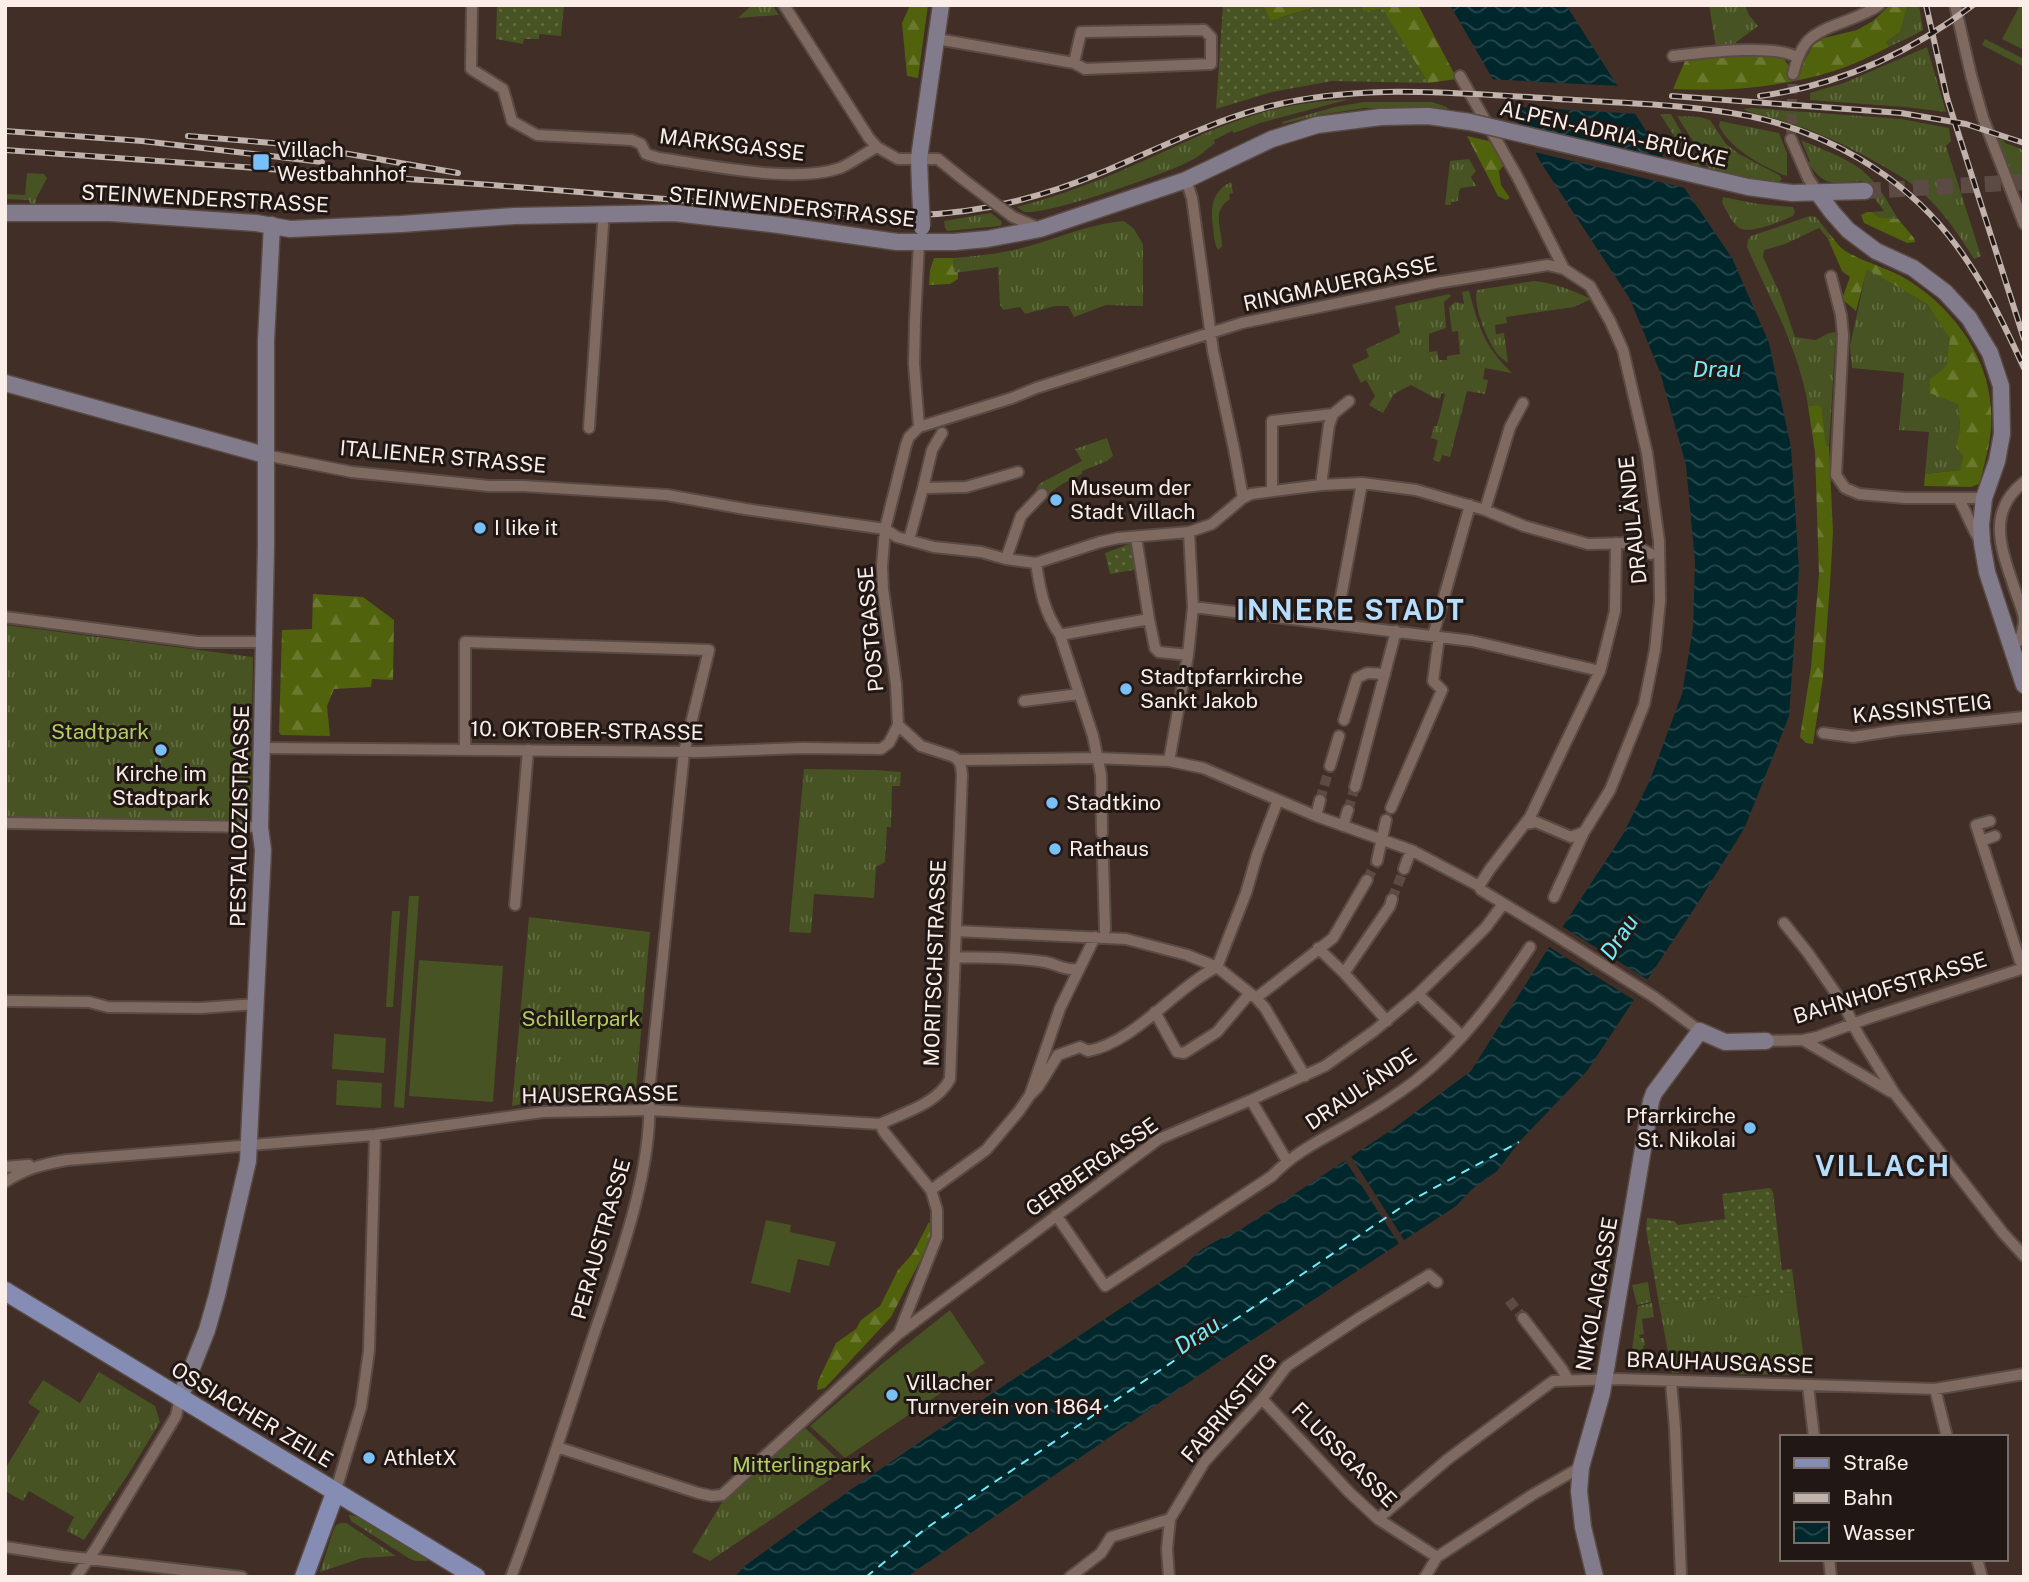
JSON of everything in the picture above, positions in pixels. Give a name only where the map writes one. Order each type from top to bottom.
[{"type":"main road","points":[[920,234],[919,158],[941,5]]},
{"type":"main road","name":"STEINWENDERSTRASSE","points":[[5,213],[110,214],[272,225],[290,229],[514,216],[674,214],[779,225],[897,242],[920,234],[954,242],[1040,229],[1186,180],[1272,139],[1317,125],[1381,117],[1428,116],[1470,122]]},
{"type":"main road","name":"ALPEN-ADRIA-BRÜCKE","points":[[1470,122],[1748,187],[1792,193],[1818,192]]},
{"type":"main road","points":[[1818,192],[1865,191]]},
{"type":"main road","points":[[1818,192],[1848,230],[1876,251],[1913,268],[1945,292],[1969,318],[1990,352],[2001,386],[2002,434],[1997,461],[1984,498],[1982,544],[1987,572],[2024,685]]},
{"type":"main road","name":"PESTALOZZISTRASSE","points":[[180,1398],[217,1295],[250,1146],[263,850],[260,827],[265,642],[266,341],[272,225]]},
{"type":"main road","name":"ITALIENER STRASSE","points":[[5,383],[265,455]]},
{"type":"main road","name":"BAHNHOFSTRASSE","points":[[1700,1031],[1725,1042],[1766,1041]]},
{"type":"main road","name":"NIKOLAIGASSE","points":[[1595,1577],[1578,1491],[1581,1467],[1604,1379],[1651,1101],[1654,1093],[1700,1031]]},
{"type":"main road","name":"OSSIACHER ZEILE","points":[[5,1291],[476,1577]]},
{"type":"main road","points":[[304,1577],[335,1493]]},
{"type":"street","name":"MARKSGASSE","points":[[472,5],[471,69],[503,89],[512,121],[537,135],[632,140],[641,144],[646,154],[659,158],[762,172],[808,175],[841,168],[877,147]]},
{"type":"street","points":[[784,5],[877,147],[898,159],[938,159],[1013,217],[1040,229]]},
{"type":"street","points":[[1793,74],[1806,43],[1815,34],[1863,16],[1879,5]]},
{"type":"street","points":[[1955,5],[1983,118],[2024,224]]},
{"type":"street","points":[[937,39],[1074,63],[1085,69],[1211,64],[1211,37],[1204,30],[1081,32],[1074,63]]},
{"type":"street","points":[[1673,56],[1732,50],[1786,52],[1798,58]]},
{"type":"street","points":[[1460,76],[1523,188],[1564,269]]},
{"type":"street","points":[[1791,139],[1808,178],[1818,192]]},
{"type":"street","points":[[1186,180],[1192,198],[1213,351],[1242,498]]},
{"type":"street","points":[[589,428],[602,214]]},
{"type":"street","points":[[919,427],[914,354],[920,234]]},
{"type":"street","name":"RINGMAUERGASSE","points":[[919,427],[1012,398],[1036,387],[1242,323],[1445,281],[1538,266],[1548,265],[1564,269]]},
{"type":"street","name":"DRAULÄNDE","points":[[1554,897],[1584,832],[1610,790],[1644,705],[1655,650],[1660,601],[1659,541],[1647,453],[1623,350],[1590,286],[1564,269]]},
{"type":"street","points":[[1831,275],[1843,335],[1836,475],[1845,488],[1859,495],[1984,498]]},
{"type":"street","points":[[1321,485],[1329,425],[1333,414],[1349,401]]},
{"type":"street","points":[[1485,510],[1510,427],[1523,403]]},
{"type":"street","points":[[1272,491],[1272,421],[1333,414]]},
{"type":"street","name":"POSTGASSE","points":[[898,725],[896,684],[883,589],[884,529],[906,445],[909,437],[919,427]]},
{"type":"street","points":[[909,540],[932,450],[942,433]]},
{"type":"street","name":"ITALIENER STRASSE","points":[[265,455],[352,472],[489,486],[667,495],[884,529],[897,537],[934,547],[981,552],[1036,563]]},
{"type":"street","points":[[923,488],[966,487],[1018,472]]},
{"type":"street","points":[[2011,645],[2019,641],[2023,615],[1999,534],[2004,505],[2015,488],[2024,482]]},
{"type":"street","points":[[1336,624],[1363,483]]},
{"type":"street","points":[[1102,833],[1101,775],[1090,723],[1060,635],[1045,609],[1036,563],[1100,542],[1189,532],[1212,524],[1242,498],[1272,491],[1363,483],[1416,490],[1588,544],[1629,543],[1651,554]]},
{"type":"street","points":[[1006,559],[1021,516],[1042,494]]},
{"type":"street","points":[[1958,498],[1982,544]]},
{"type":"street","points":[[1391,808],[1441,690],[1433,681],[1436,636],[1470,505]]},
{"type":"street","points":[[1169,761],[1188,655],[1193,607],[1189,532]]},
{"type":"street","points":[[1136,537],[1155,648],[1159,652],[1188,655]]},
{"type":"street","points":[[1479,886],[1525,824],[1600,671],[1615,611],[1616,544]]},
{"type":"street","points":[[1193,607],[1472,641],[1600,671]]},
{"type":"street","points":[[5,617],[198,642],[265,642]]},
{"type":"street","points":[[1060,635],[1149,619]]},
{"type":"street","points":[[1355,787],[1396,631]]},
{"type":"street","name":"PERAUSTRASSE","points":[[465,749],[465,642],[709,650],[684,752],[641,1180],[623,1247],[536,1511],[511,1577]]},
{"type":"street","points":[[1344,720],[1357,678],[1367,673],[1385,674]]},
{"type":"street","points":[[1024,701],[1079,694]]},
{"type":"street","name":"KASSINSTEIG","points":[[1824,733],[1853,737],[2024,717]]},
{"type":"street","points":[[898,725],[921,746],[952,756],[960,762],[1097,758]]},
{"type":"street","name":"10. OKTOBER-STRASSE","points":[[262,748],[684,752],[802,748],[876,750],[889,743],[898,725]]},
{"type":"street","points":[[1330,766],[1339,736]]},
{"type":"street","points":[[514,905],[527,750]]},
{"type":"street","name":"BAHNHOFSTRASSE","points":[[1097,758],[1169,761],[1203,768],[1316,816],[1411,850],[1479,886],[1503,904],[1654,997],[1700,1031]]},
{"type":"street","name":"MORITSCHSTRASSE","points":[[880,1124],[933,1099],[944,1091],[950,1079],[962,775],[960,762]]},
{"type":"street","points":[[1030,1094],[1038,1087],[1058,1055],[1080,1047],[1088,1051],[1097,1049],[1123,1036],[1202,975],[1217,967],[1278,800]]},
{"type":"street","points":[[1316,816],[1320,800]]},
{"type":"street","points":[[1343,826],[1348,810]]},
{"type":"street","points":[[1377,861],[1386,820]]},
{"type":"street","points":[[1990,821],[1976,825],[2022,965]]},
{"type":"street","points":[[1525,824],[1536,822],[1571,837],[1584,832]]},
{"type":"street","points":[[5,823],[260,827]]},
{"type":"street","points":[[1981,841],[1995,836]]},
{"type":"street","points":[[1404,869],[1411,850]]},
{"type":"street","points":[[1103,859],[1105,930]]},
{"type":"street","points":[[1155,1012],[1177,1052],[1184,1053],[1217,1032],[1253,995],[1333,938],[1367,880]]},
{"type":"street","points":[[1345,973],[1392,899]]},
{"type":"street","name":"GERBERGASSE","points":[[557,1447],[698,1493],[722,1495],[897,1335],[1158,1139],[1325,1066],[1387,1021],[1486,927],[1503,904]]},
{"type":"street","points":[[1784,923],[1849,1013],[1858,1034],[1895,1094],[2003,1233],[2024,1256]]},
{"type":"street","points":[[956,932],[1126,939],[1217,967],[1265,1007],[1305,1076]]},
{"type":"street","points":[[931,1190],[986,1150],[1019,1111],[1030,1094],[1060,1008],[1077,969],[1095,937]]},
{"type":"street","name":"DRAULÄNDE","points":[[1056,1216],[1105,1286],[1272,1176],[1287,1161],[1350,1124],[1415,1080],[1462,1036],[1507,981],[1530,947]]},
{"type":"street","points":[[1318,948],[1345,973],[1387,1021]]},
{"type":"street","points":[[955,957],[1047,962],[1069,970],[1077,969]]},
{"type":"street","name":"BAHNHOFSTRASSE","points":[[1766,1041],[1817,1037],[2022,965]]},
{"type":"street","points":[[1418,994],[1462,1036]]},
{"type":"street","points":[[5,1001],[89,1002],[108,1007],[201,1008],[256,1004]]},
{"type":"street","points":[[1803,1040],[1895,1094]]},
{"type":"street","points":[[1251,1100],[1287,1161]]},
{"type":"street","name":"HAUSERGASSE","points":[[5,1167],[375,1135],[543,1112],[650,1111],[880,1124]]},
{"type":"street","points":[[880,1124],[931,1190],[937,1210],[937,1237],[897,1335]]},
{"type":"street","points":[[335,1493],[360,1407],[369,1351],[375,1135]]},
{"type":"street","name":"HAUSERGASSE","points":[[5,1182],[22,1171],[42,1164]]},
{"type":"street","name":"FABRIKSTEIG","points":[[1169,1577],[1167,1549],[1170,1519],[1205,1461],[1262,1399],[1287,1366],[1429,1275],[1437,1282]]},
{"type":"street","points":[[1523,1318],[1568,1380]]},
{"type":"street","name":"BRAUHAUSGASSE","points":[[1378,1519],[1448,1459],[1553,1381],[1604,1379],[1935,1389],[2024,1374]]},
{"type":"street","points":[[1671,1382],[1681,1577]]},
{"type":"street","points":[[1808,1386],[1814,1435]]},
{"type":"street","points":[[1935,1389],[1946,1435]]},
{"type":"street","points":[[76,1577],[176,1416],[180,1398]]},
{"type":"street","name":"FLUSSGASSE","points":[[1262,1399],[1378,1519],[1437,1557]]},
{"type":"street","points":[[1425,1577],[1437,1557],[1532,1495],[1581,1467]]},
{"type":"street","points":[[1070,1577],[1101,1553],[1111,1537],[1170,1519]]},
{"type":"street","points":[[5,1547],[242,1577]]},
{"type":"green space","points":[[497,5],[564,5],[561,36],[539,34],[539,39],[524,39],[523,44],[496,39]]},
{"type":"green space","points":[[752,5],[772,5],[779,15],[738,18]]},
{"type":"green space","points":[[910,5],[928,5],[918,78],[907,76],[902,23]]},
{"type":"green space","points":[[1223,5],[1263,5],[1270,21],[1321,5],[1360,5],[1364,12],[1382,8],[1428,83],[1332,81],[1272,92],[1216,109]]},
{"type":"green space","points":[[1263,5],[1321,5],[1270,21]]},
{"type":"green space","points":[[1360,5],[1418,5],[1457,79],[1428,83],[1382,9],[1364,12]]},
{"type":"green space","points":[[1709,5],[1745,5],[1758,26],[1731,46],[1716,47]]},
{"type":"green space","points":[[1890,5],[1908,5],[1900,32],[1886,42],[1889,47],[1848,66],[1774,85],[1714,90],[1673,89],[1685,61],[1707,56],[1777,56],[1784,59],[1790,68],[1799,71],[1813,45],[1824,38],[1857,30],[1873,21]]},
{"type":"green space","points":[[1908,5],[1919,5],[1923,30],[1889,47],[1886,42],[1900,32]]},
{"type":"green space","points":[[2020,5],[2024,6],[2024,50],[2002,39]]},
{"type":"green space","points":[[1985,39],[2024,59],[2024,67],[1982,45]]},
{"type":"green space","points":[[1927,47],[1946,112],[1810,100],[1810,93],[1844,83]]},
{"type":"green space","points":[[1350,99],[1260,123],[1234,133],[1232,131],[1214,140],[1215,143],[1194,159],[1109,192],[1037,211],[1024,212],[1017,207],[1104,178],[1243,119],[1296,105]]},
{"type":"green space","points":[[1364,102],[1432,102],[1447,107],[1448,112],[1365,108],[1318,115],[1283,124],[1282,122]]},
{"type":"green space","points":[[1743,109],[1901,119],[1949,128],[1951,141],[1946,146],[1981,256],[1974,259],[1942,213],[1923,193],[1904,179],[1831,139]]},
{"type":"green space","points":[[1660,114],[1671,114],[1702,169],[1694,167]]},
{"type":"green space","points":[[1677,116],[1710,120],[1726,144],[1782,179],[1778,183],[1756,181],[1709,170]]},
{"type":"green space","points":[[1720,121],[1779,133],[1787,153],[1787,176],[1759,163],[1740,150],[1724,134],[1719,126]]},
{"type":"green space","points":[[1467,136],[1493,142],[1504,165],[1499,171],[1501,185],[1510,198],[1506,200],[1498,196]]},
{"type":"green space","points":[[1995,138],[2024,150],[2024,190],[2015,191]]},
{"type":"green space","points":[[1801,140],[1858,167],[1880,190],[1898,219],[1879,217],[1872,212],[1884,211],[1862,181],[1837,183],[1820,177],[1808,163],[1810,161]]},
{"type":"green space","points":[[1469,159],[1476,171],[1471,177],[1476,186],[1461,188],[1458,201],[1445,205],[1450,161]]},
{"type":"green space","points":[[27,173],[44,174],[47,178],[36,199],[35,207],[31,206],[29,200],[5,199],[5,194],[25,195]]},
{"type":"green space","points":[[1231,182],[1233,193],[1229,194],[1230,199],[1219,214],[1222,246],[1218,250],[1212,207],[1216,195]]},
{"type":"green space","points":[[1723,197],[1793,207],[1795,212],[1793,216],[1773,224],[1756,229],[1742,229],[1735,225],[1729,215],[1722,202]]},
{"type":"green space","points":[[1867,212],[1879,217],[1898,219],[1915,242],[1907,243],[1864,223],[1861,215]]},
{"type":"green space","points":[[991,213],[1001,221],[1000,226],[947,231],[945,228],[944,221]]},
{"type":"green space","points":[[1810,216],[1816,217],[1832,237],[1828,239],[1819,228],[1785,244],[1764,250],[1763,257],[1781,296],[1795,337],[1816,340],[1836,332],[1829,446],[1826,445],[1822,408],[1818,405],[1808,406],[1791,344],[1747,247],[1751,236]]},
{"type":"green space","points":[[1124,221],[1134,229],[1143,244],[1143,306],[1106,305],[1074,317],[1068,306],[1055,306],[1025,314],[1020,307],[1003,310],[1000,305],[998,267],[954,273],[953,258],[1010,251],[1097,225]]},
{"type":"green space","points":[[1832,237],[1847,252],[1919,287],[1950,315],[1974,349],[1988,388],[1991,409],[1990,438],[1979,484],[1971,487],[1924,486],[1925,474],[1960,470],[1963,456],[1956,447],[1960,427],[1958,404],[1930,393],[1930,379],[1946,366],[1950,339],[1927,304],[1867,269],[1856,311],[1842,299],[1850,277],[1842,271],[1828,239]]},
{"type":"green space","points":[[934,258],[953,258],[954,272],[958,272],[958,279],[950,284],[929,285]]},
{"type":"green space","points":[[1867,268],[1927,304],[1951,339],[1946,366],[1930,379],[1958,404],[1960,427],[1956,447],[1963,456],[1960,470],[1925,474],[1929,432],[1899,430],[1904,373],[1852,368],[1850,346]]},
{"type":"green space","points":[[1534,281],[1563,287],[1591,299],[1574,307],[1506,317],[1507,323],[1495,325],[1496,334],[1504,333],[1508,363],[1499,356],[1486,334],[1477,305],[1477,290]]},
{"type":"green space","points":[[1469,291],[1489,345],[1512,373],[1485,368],[1483,379],[1488,380],[1485,394],[1467,391],[1450,457],[1442,455],[1440,462],[1433,460],[1438,440],[1431,438],[1445,394],[1441,393],[1440,399],[1411,385],[1394,394],[1383,413],[1369,405],[1375,396],[1366,380],[1361,383],[1352,365],[1369,357],[1366,349],[1400,333],[1395,306],[1449,294],[1451,296],[1444,302],[1446,328],[1429,334],[1429,352],[1437,351],[1439,360],[1447,360],[1447,356],[1460,354],[1458,331],[1452,332],[1449,308],[1455,302],[1464,304],[1462,292]]},
{"type":"green space","points":[[1818,405],[1822,408],[1826,445],[1829,446],[1833,532],[1823,678],[1813,744],[1806,743],[1800,737],[1811,667],[1819,574],[1815,452],[1808,406]]},
{"type":"green space","points":[[1107,438],[1113,456],[1082,471],[1082,474],[1043,498],[1036,489],[1039,484],[1082,461],[1075,449]]},
{"type":"green space","points":[[1135,542],[1139,569],[1110,574],[1105,553]]},
{"type":"green space","points":[[313,594],[363,597],[394,620],[393,680],[372,679],[371,687],[334,689],[327,706],[330,736],[281,735],[282,630],[312,629]]},
{"type":"green space","name":"Stadtpark","points":[[5,625],[253,657],[250,827],[5,823]]},
{"type":"green space","points":[[804,769],[901,772],[900,786],[892,786],[891,827],[887,827],[885,862],[876,867],[874,898],[814,894],[811,933],[789,932]]},
{"type":"green space","points":[[409,896],[419,896],[404,1108],[394,1107]]},
{"type":"green space","points":[[392,911],[400,911],[393,1007],[386,1007]]},
{"type":"green space","name":"Schillerpark","points":[[529,917],[650,932],[635,1100],[554,1097],[512,1106]]},
{"type":"green space","points":[[419,960],[503,966],[493,1102],[409,1096]]},
{"type":"green space","points":[[334,1034],[386,1038],[384,1073],[332,1069]]},
{"type":"green space","points":[[337,1080],[382,1083],[381,1108],[336,1105]]},
{"type":"green space","points":[[1770,1188],[1773,1192],[1782,1270],[1792,1269],[1795,1292],[1659,1304],[1646,1229],[1647,1218],[1674,1221],[1678,1225],[1725,1219],[1722,1194]]},
{"type":"green space","points":[[766,1220],[791,1225],[790,1232],[836,1242],[829,1266],[798,1259],[790,1293],[751,1283]]},
{"type":"green space","points":[[929,1222],[933,1229],[932,1238],[891,1317],[825,1388],[817,1390],[818,1381],[836,1343],[856,1329],[861,1320],[880,1306],[898,1270],[913,1253]]},
{"type":"green space","points":[[1648,1282],[1651,1302],[1637,1305],[1632,1285]]},
{"type":"green space","points":[[1795,1292],[1806,1375],[1737,1374],[1737,1353],[1679,1352],[1679,1373],[1672,1373],[1659,1304]]},
{"type":"green space","points":[[1652,1303],[1654,1317],[1642,1319],[1644,1334],[1639,1335],[1644,1338],[1646,1360],[1631,1357],[1638,1306]]},
{"type":"green space","name":"Villacher Turnverein von 1864","points":[[950,1310],[985,1363],[845,1458],[810,1426],[882,1364]]},
{"type":"green space","points":[[99,1372],[155,1406],[160,1422],[84,1540],[67,1531],[74,1517],[29,1491],[23,1501],[5,1491],[5,1469],[40,1411],[28,1403],[43,1380],[80,1403]]},
{"type":"green space","name":"Mitterlingpark","points":[[802,1425],[847,1468],[710,1561],[692,1552],[724,1499]]},
{"type":"green space","points":[[349,1515],[378,1527],[428,1561],[410,1559],[351,1521]]},
{"type":"green space","points":[[346,1523],[396,1556],[362,1558],[320,1572],[333,1531],[336,1525]]},
{"type":"water","name":"Drau","points":[[1450,5],[1566,5],[1653,142],[1732,258],[1769,343],[1791,448],[1799,569],[1789,716],[1745,827],[1587,1071],[1519,1142],[1497,1171],[1472,1189],[1456,1206],[1211,1367],[907,1577],[735,1577],[745,1566],[908,1450],[1185,1266],[1203,1249],[1240,1230],[1393,1129],[1471,1071],[1622,836],[1650,780],[1682,694],[1693,628],[1695,561],[1686,465],[1660,372],[1630,299],[1543,166]]},
{"type":"pier","points":[[1488,79],[1622,86],[1639,114],[1504,106]]},
{"type":"pier","points":[[1514,124],[1670,161],[1689,189],[1530,151]]},
{"type":"pier","points":[[1560,925],[1650,981],[1637,1002],[1546,945]]},
{"type":"pier","points":[[1349,1153],[1406,1243],[1401,1247],[1343,1157]]},
{"type":"ferry route","points":[[866,1577],[925,1529],[1412,1200],[1519,1142]]},
{"type":"tunnel","points":[[1791,139],[1793,74]]},
{"type":"tunnel","points":[[1865,191],[2024,182]]},
{"type":"tunnel","points":[[1320,800],[1330,766]]},
{"type":"tunnel","points":[[1348,810],[1355,787]]},
{"type":"tunnel","points":[[1102,833],[1103,859]]},
{"type":"tunnel","points":[[1367,880],[1377,861]]},
{"type":"tunnel","points":[[1392,899],[1404,869]]},
{"type":"tunnel","points":[[1509,1300],[1523,1318]]},
{"type":"railway","points":[[1926,5],[1947,98],[2024,339]]},
{"type":"railway","points":[[1760,96],[1818,84],[1872,65],[1924,38],[1973,5]]},
{"type":"railway","points":[[5,150],[812,211],[913,215],[1010,203],[1080,181],[1242,114],[1298,100],[1332,95],[1438,92],[1698,108],[1749,116],[1806,133],[1860,159],[1908,193],[1949,236],[1971,267],[2024,368]]},
{"type":"railway","points":[[1672,96],[1901,113],[1966,124],[2024,143]]},
{"type":"railway","points":[[5,131],[142,141],[322,162]]},
{"type":"railway","points":[[188,136],[297,145],[458,173]]},
{"type":"place","name":"Villach Westbahnhof","points":[[261,162]]},
{"type":"place","name":"Museum der Stadt Villach","points":[[1056,500]]},
{"type":"place","name":"I like it","points":[[480,528]]},
{"type":"place","name":"Stadtpfarrkirche Sankt Jakob","points":[[1126,689]]},
{"type":"place","name":"Kirche im Stadtpark","points":[[161,750]]},
{"type":"place","name":"Stadtkino","points":[[1052,803]]},
{"type":"place","name":"Rathaus","points":[[1055,849]]},
{"type":"place","name":"Pfarrkirche St. Nikolai","points":[[1750,1128]]},
{"type":"place","name":"Villacher Turnverein von 1864","points":[[892,1395]]},
{"type":"place","name":"AthletX","points":[[369,1458]]},
{"type":"district","name":"INNERE STADT","points":[[1351,610]]},
{"type":"district","name":"VILLACH","points":[[1883,1166]]}]
